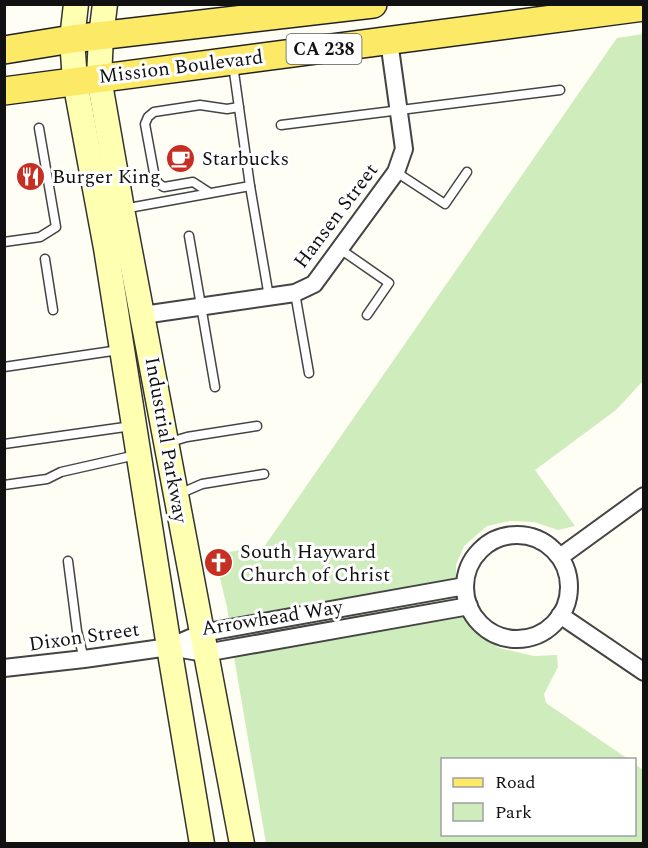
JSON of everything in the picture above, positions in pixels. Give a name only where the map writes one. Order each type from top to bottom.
[{"type":"main road","name":"Industrial Parkway","points":[[76,4],[72,39],[87,80],[122,209],[242,843]]},
{"type":"main road","name":"Industrial Parkway","points":[[105,4],[101,36],[87,80],[106,248],[198,843]]},
{"type":"main road","name":"Mission Boulevard","points":[[4,50],[72,39],[328,7],[373,4]]},
{"type":"main road","name":"Mission Boulevard","points":[[4,91],[644,7]]},
{"type":"street","name":"Hansen Street","points":[[143,315],[295,293],[314,284],[396,172],[404,149],[389,41]]},
{"type":"street","points":[[560,557],[644,496]]},
{"type":"street","points":[[514,535],[535,538],[546,544],[560,557],[566,570],[569,587],[567,600],[555,622],[543,632],[513,639],[497,635],[484,627],[474,616],[466,600],[465,586],[468,570],[474,557],[486,546],[499,538],[514,535]]},
{"type":"street","name":"Arrowhead Way","points":[[203,643],[465,586]]},
{"type":"street","name":"Arrowhead Way","points":[[169,647],[469,606]]},
{"type":"street","points":[[560,615],[644,672]]},
{"type":"street","name":"Dixon Street","points":[[4,669],[169,647]]},
{"type":"lane","points":[[232,61],[249,186],[268,297]]},
{"type":"lane","points":[[280,125],[560,90]]},
{"type":"lane","points":[[210,193],[194,182],[164,187],[159,184],[154,178],[145,124],[154,112],[200,105],[227,109],[239,107]]},
{"type":"lane","points":[[4,242],[40,237],[56,227],[39,128]]},
{"type":"lane","points":[[396,172],[445,204],[467,172]]},
{"type":"lane","points":[[122,209],[249,186]]},
{"type":"lane","points":[[189,236],[214,387]]},
{"type":"lane","points":[[340,249],[389,283],[367,315]]},
{"type":"lane","points":[[45,259],[53,310]]},
{"type":"lane","points":[[295,293],[309,373]]},
{"type":"lane","points":[[4,368],[122,349]]},
{"type":"lane","points":[[4,444],[134,426]]},
{"type":"lane","points":[[166,443],[187,436],[257,426]]},
{"type":"lane","points":[[4,485],[47,479],[61,472],[139,454]]},
{"type":"lane","points":[[176,495],[202,484],[264,474]]},
{"type":"lane","points":[[68,561],[77,631],[84,659]]},
{"type":"green space","points":[[643,34],[643,381],[616,410],[535,470],[575,526],[558,530],[534,522],[510,521],[487,526],[464,546],[456,565],[456,603],[473,630],[499,648],[534,656],[557,655],[558,667],[544,694],[546,703],[627,758],[441,758],[441,836],[636,836],[636,765],[643,770],[643,843],[266,843],[227,607],[214,554],[264,547],[617,38]]},
{"type":"place","name":"Starbucks","points":[[181,159]]},
{"type":"place","name":"Burger King","points":[[31,177]]},
{"type":"place","name":"South Hayward Church of Christ","points":[[219,563]]}]
